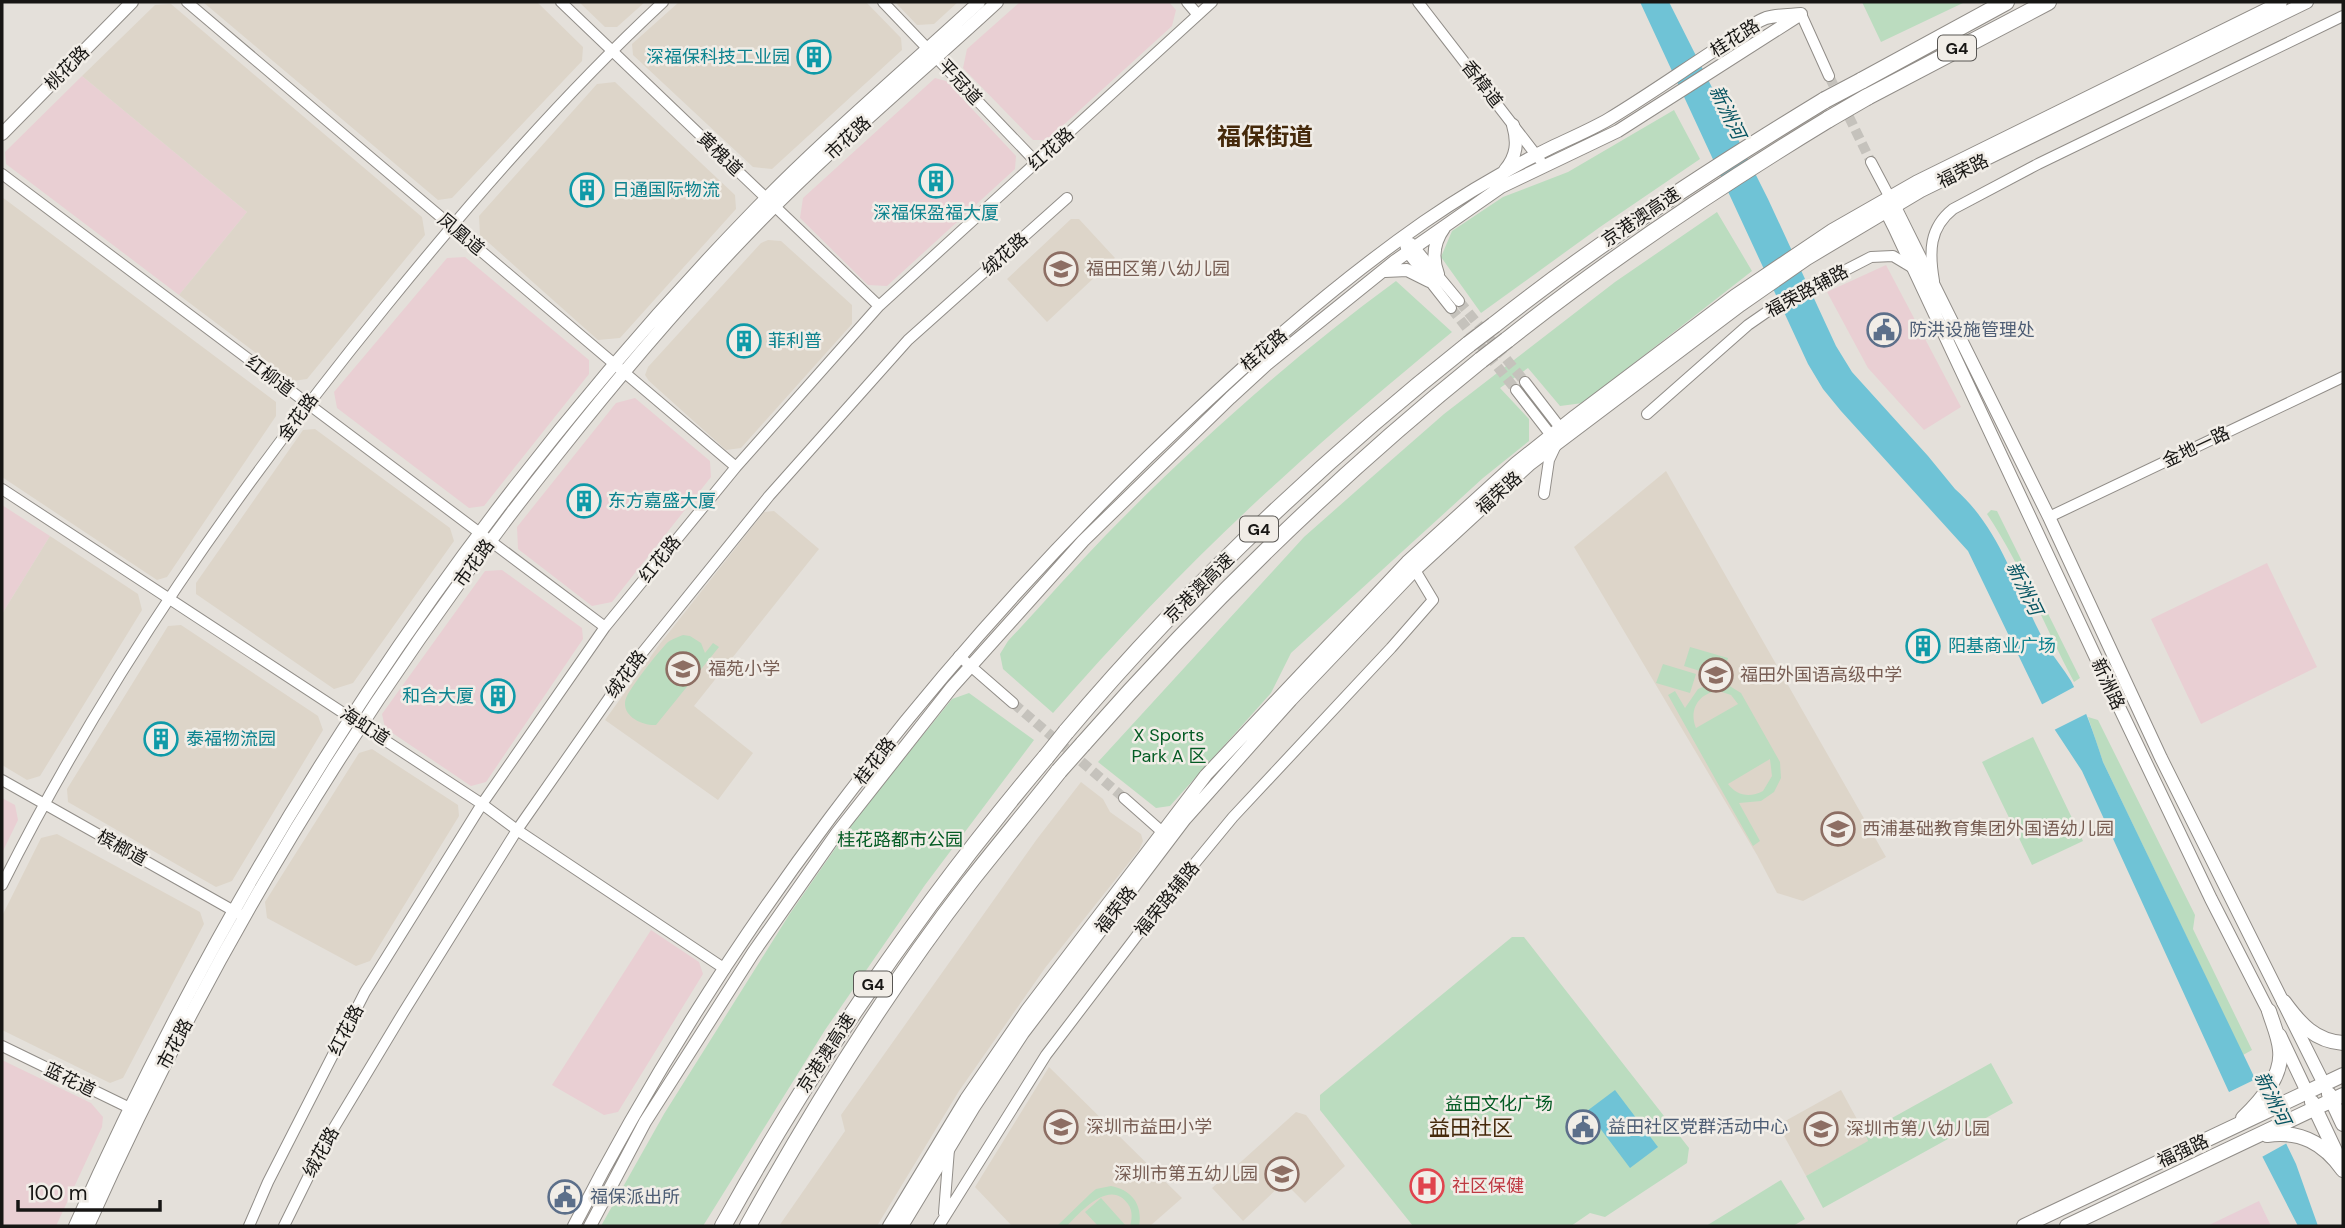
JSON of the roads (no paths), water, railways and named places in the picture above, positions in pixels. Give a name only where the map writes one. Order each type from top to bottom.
[{"type":"highway","name":"京港澳高速","points":[[723,1226],[801,1090],[942,886],[1066,732],[1156,632],[1339,452],[1469,344],[1606,240],[1688,185],[1825,100],[2006,2]]},
{"type":"highway","name":"京港澳高速","points":[[748,1226],[824,1096],[895,988],[968,885],[1059,771],[1148,670],[1318,500],[1481,360],[1586,279],[1698,201],[1867,97],[2049,2]]},
{"type":"main road","name":"桃花路","points":[[2,135],[132,2]]},
{"type":"main road","name":"市花路","points":[[932,53],[979,2]]},
{"type":"main road","name":"市花路","points":[[75,1226],[238,913],[356,721],[485,537],[619,368],[770,202],[932,53],[997,2]]},
{"type":"main road","name":"福荣路","points":[[902,1226],[1023,1033],[1236,741],[1407,562],[1559,435],[1804,254],[1890,204],[2281,2]]},
{"type":"main road","name":"福荣路","points":[[1890,204],[2306,2]]},
{"type":"main road","name":"桂花路","points":[[574,1226],[633,1115],[725,968],[839,807],[959,656],[1084,519],[1219,387],[1404,237],[1472,190],[1585,132],[1767,18],[1801,14]]},
{"type":"main road","name":"桂花路","points":[[590,1226],[645,1122],[753,953],[837,833],[970,666],[1083,541],[1174,450],[1267,364],[1411,249],[1501,187],[1610,136],[1801,14]]},
{"type":"main road","points":[[1501,174],[1515,153],[1516,134],[1513,125]]},
{"type":"main road","name":"新洲路","points":[[1890,204],[1913,268],[2110,688],[2211,899],[2269,1011],[2343,1169]]},
{"type":"main road","name":"新洲路","points":[[1890,204],[1934,283],[2049,517],[2161,758],[2324,1084],[2337,1098],[2343,1124]]},
{"type":"main road","points":[[1381,272],[1390,269],[1407,270],[1434,278],[1434,249],[1447,224]]},
{"type":"main road","name":"福荣路","points":[[889,1226],[966,1099],[1027,1010],[1166,835],[1415,570],[1559,435]]},
{"type":"main road","points":[[2284,1002],[2305,1028],[2330,1041],[2343,1043]]},
{"type":"main road","points":[[2228,1130],[2260,1100],[2278,1073],[2281,1053],[2269,1011]]},
{"type":"main road","name":"福强路","points":[[2024,1226],[2343,1075]]},
{"type":"main road","name":"福强路","points":[[2067,1226],[2337,1098]]},
{"type":"main road","name":"市花路","points":[[88,1226],[134,1110]]},
{"type":"main road","points":[[2259,1136],[2297,1135],[2324,1148],[2343,1169]]},
{"type":"street","name":"凤凰道","points":[[187,2],[736,467]]},
{"type":"street","name":"黄槐道","points":[[561,2],[879,306]]},
{"type":"street","name":"金花路","points":[[2,885],[43,804],[169,597],[307,404],[451,226],[611,50],[663,2]]},
{"type":"street","name":"平冠道","points":[[883,2],[1036,162]]},
{"type":"street","points":[[1186,2],[1198,15]]},
{"type":"street","name":"红花路","points":[[249,1226],[268,1182],[365,992],[482,804],[605,627],[736,467],[879,306],[1212,2]]},
{"type":"street","name":"香樟道","points":[[1418,2],[1545,167]]},
{"type":"street","points":[[1801,14],[1829,76]]},
{"type":"street","points":[[1934,283],[1934,232],[1941,220],[1953,209],[2038,164],[2343,16]]},
{"type":"street","points":[[1734,38],[1742,50]]},
{"type":"street","name":"新洲路","points":[[1871,162],[1890,204]]},
{"type":"street","name":"红柳道","points":[[2,174],[605,627]]},
{"type":"street","name":"绒花路","points":[[284,1226],[326,1141],[517,830],[623,678],[769,496],[908,340],[1067,198]]},
{"type":"street","points":[[1404,237],[1455,304]]},
{"type":"street","name":"福荣路辅路","points":[[1647,414],[1748,325],[1774,307],[1879,255],[1893,256],[1913,268]]},
{"type":"street","name":"金地一路","points":[[2049,517],[2343,377]]},
{"type":"street","points":[[1525,382],[1559,435]]},
{"type":"street","points":[[1516,390],[1559,435]]},
{"type":"street","points":[[1544,494],[1549,460],[1559,435]]},
{"type":"street","name":"海虹道","points":[[2,489],[482,804],[725,968]]},
{"type":"street","name":"福荣路辅路","points":[[942,1221],[1046,1055],[1158,908],[1233,817],[1433,600],[1415,570]]},
{"type":"street","points":[[959,656],[1013,703]]},
{"type":"street","name":"槟榔道","points":[[2,780],[238,913]]},
{"type":"street","points":[[1124,799],[1166,835]]},
{"type":"street","name":"蓝花道","points":[[2,1046],[134,1110]]},
{"type":"street","points":[[942,1221],[950,1146]]},
{"type":"water","points":[[1640,2],[1669,2],[1768,199],[1836,346],[1852,372],[1971,505],[1997,543],[2036,626],[2076,691],[2103,762],[2296,1164],[2318,1226],[2298,1226],[2228,1090],[2082,771],[2053,727],[1968,551],[1841,411],[1808,364]]},
{"type":"water","points":[[1615,1090],[1658,1147],[1630,1168],[1587,1111]]},
{"type":"tunnel","points":[[1829,76],[1871,162]]},
{"type":"tunnel","points":[[1459,301],[1525,382]]},
{"type":"tunnel","points":[[1451,308],[1516,390]]},
{"type":"tunnel","points":[[1013,703],[1124,798]]},
{"type":"place","name":"深福保科技工业园","points":[[814,57]]},
{"type":"place","name":"深福保盈福大厦","points":[[936,181]]},
{"type":"place","name":"日通国际物流","points":[[587,190]]},
{"type":"place","name":"福田区第八幼儿园","points":[[1061,269]]},
{"type":"place","name":"防洪设施管理处","points":[[1884,330]]},
{"type":"place","name":"菲利普","points":[[744,341]]},
{"type":"place","name":"东方嘉盛大厦","points":[[584,501]]},
{"type":"place","name":"阳基商业广场","points":[[1923,646]]},
{"type":"place","name":"福苑小学","points":[[683,669]]},
{"type":"place","name":"福田外国语高级中学","points":[[1716,675]]},
{"type":"place","name":"和合大厦","points":[[498,696]]},
{"type":"place","name":"泰福物流园","points":[[161,739]]},
{"type":"place","name":"西浦基础教育集团外国语幼儿园","points":[[1838,829]]},
{"type":"place","name":"深圳市益田小学","points":[[1061,1127]]},
{"type":"place","name":"益田社区党群活动中心","points":[[1583,1127]]},
{"type":"place","name":"深圳市第八幼儿园","points":[[1821,1129]]},
{"type":"place","name":"深圳市第五幼儿园","points":[[1282,1174]]},
{"type":"place","name":"社区保健","points":[[1427,1186]]},
{"type":"place","name":"福保派出所","points":[[565,1197]]},
{"type":"district","name":"福保街道","points":[[1265,137]]},
{"type":"district","name":"益田社区","points":[[1471,1128]]},
{"type":"water label","name":"新洲河","points":[[1728,112]]},
{"type":"water label","name":"新洲河","points":[[2025,588]]},
{"type":"water label","name":"新洲河","points":[[2273,1098]]},
{"type":"park label","name":"X Sports Park A 区","points":[[1169,745]]},
{"type":"park label","name":"桂花路都市公园","points":[[900,840]]},
{"type":"park label","name":"益田文化广场","points":[[1499,1104]]}]
